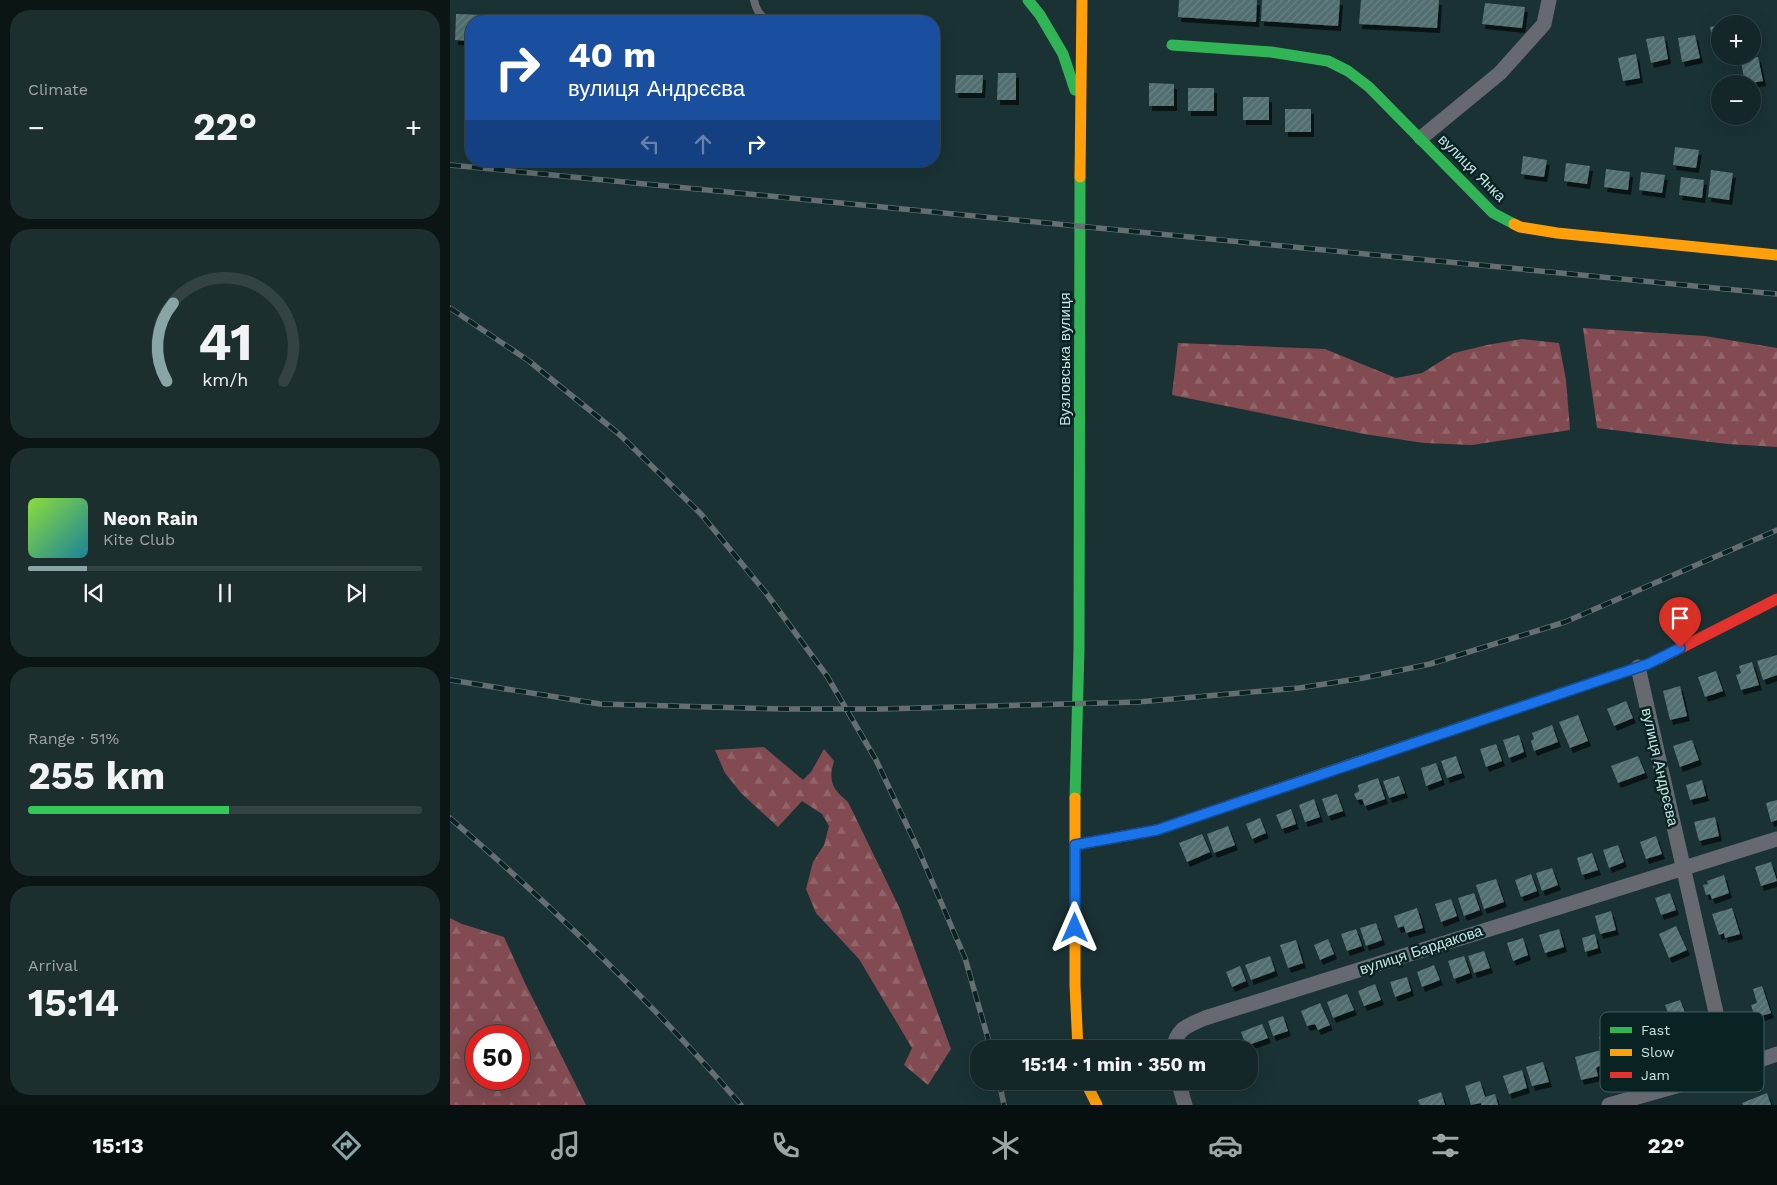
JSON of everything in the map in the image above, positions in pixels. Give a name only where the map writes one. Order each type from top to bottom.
[{"type":"street","points":[[1028,0],[1063,54],[1080,108]]},
{"type":"street","name":"Вузловська вулиця","points":[[1078,1040],[1075,965],[1075,845],[1076,717],[1079,649],[1080,108],[1082,0]]},
{"type":"street","points":[[1420,138],[1500,73],[1544,24],[1549,0]]},
{"type":"street","name":"вулиця Янка","points":[[1172,45],[1271,52],[1328,61],[1348,71],[1368,87],[1493,213],[1520,227],[1557,233],[1777,255]]},
{"type":"street","points":[[1075,845],[1157,830],[1648,664],[1777,599]]},
{"type":"street","name":"вулиця Андрєєва","points":[[1638,667],[1683,867]]},
{"type":"street","name":"вулиця Бардакова","points":[[1174,1040],[1184,1027],[1205,1018],[1777,838]]},
{"type":"street","points":[[1683,867],[1716,1012]]},
{"type":"street","points":[[1764,1058],[1777,1054]]},
{"type":"street","points":[[1085,1090],[1087,1105]]},
{"type":"street","points":[[1089,1090],[1097,1105]]},
{"type":"street","points":[[1181,1090],[1185,1105]]},
{"type":"street","points":[[1609,1105],[1654,1092]]},
{"type":"lane","points":[[754,0],[758,12],[761,15]]},
{"type":"green space","points":[[1583,328],[1705,336],[1777,348],[1777,447],[1727,444],[1597,428]]},
{"type":"green space","points":[[1522,339],[1559,343],[1566,380],[1570,430],[1472,445],[1424,443],[1364,434],[1172,395],[1178,343],[1325,349],[1396,378],[1422,373],[1454,353]]},
{"type":"green space","points":[[764,747],[803,780],[811,772],[824,749],[834,761],[831,774],[835,789],[848,802],[900,909],[951,1049],[928,1085],[904,1065],[912,1048],[859,959],[816,913],[806,889],[813,862],[824,845],[829,826],[822,814],[802,801],[778,827],[741,793],[725,773],[715,750]]},
{"type":"green space","points":[[450,918],[462,924],[504,937],[586,1105],[450,1105]]},
{"type":"building","points":[[1179,0],[1257,0],[1256,22],[1178,17]]},
{"type":"building","points":[[1262,0],[1340,0],[1338,26],[1261,21]]},
{"type":"building","points":[[1361,0],[1439,0],[1437,28],[1359,24]]},
{"type":"building","points":[[1485,3],[1525,7],[1522,28],[1482,24]]},
{"type":"building","points":[[456,14],[488,15],[465,15],[465,41],[455,40]]},
{"type":"building","points":[[1695,35],[1700,58],[1682,62],[1678,38]]},
{"type":"building","points":[[1664,36],[1668,59],[1651,63],[1646,39]]},
{"type":"building","points":[[1636,54],[1640,78],[1623,81],[1618,58]]},
{"type":"building","points":[[1742,65],[1760,65],[1763,81],[1761,81],[1761,75],[1743,75]]},
{"type":"building","points":[[998,73],[1016,73],[1016,100],[997,100]]},
{"type":"building","points":[[956,75],[983,75],[982,93],[955,93]]},
{"type":"building","points":[[1149,83],[1174,84],[1174,106],[1149,106]]},
{"type":"building","points":[[1188,88],[1214,88],[1214,111],[1188,111]]},
{"type":"building","points":[[1243,97],[1269,97],[1269,120],[1243,120]]},
{"type":"building","points":[[1285,109],[1311,109],[1311,132],[1285,132]]},
{"type":"building","points":[[1675,147],[1699,150],[1696,168],[1673,165]]},
{"type":"building","points":[[1523,156],[1547,160],[1544,177],[1521,174]]},
{"type":"building","points":[[1566,163],[1590,166],[1587,184],[1564,181]]},
{"type":"building","points":[[1606,169],[1630,172],[1628,190],[1604,187]]},
{"type":"building","points":[[1711,170],[1733,173],[1729,200],[1708,197]]},
{"type":"building","points":[[1641,172],[1665,175],[1662,193],[1639,190]]},
{"type":"building","points":[[1681,177],[1704,180],[1702,198],[1679,195]]},
{"type":"building","points":[[1777,655],[1777,675],[1763,680],[1757,661]]},
{"type":"building","points":[[1752,662],[1759,685],[1741,690],[1736,675],[1741,673],[1739,666]]},
{"type":"building","points":[[1716,671],[1723,691],[1705,697],[1698,677]]},
{"type":"building","points":[[1680,686],[1687,716],[1670,720],[1663,691]]},
{"type":"building","points":[[1626,701],[1633,718],[1614,726],[1607,709]]},
{"type":"building","points":[[1578,715],[1588,741],[1570,748],[1559,722]]},
{"type":"building","points":[[1552,725],[1558,742],[1534,751],[1531,741],[1534,739],[1532,733]]},
{"type":"building","points":[[1519,735],[1524,752],[1509,758],[1503,740]]},
{"type":"building","points":[[1692,740],[1699,760],[1680,767],[1673,746]]},
{"type":"building","points":[[1496,744],[1502,761],[1486,767],[1480,749]]},
{"type":"building","points":[[1456,756],[1462,773],[1447,778],[1441,761]]},
{"type":"building","points":[[1638,756],[1645,773],[1618,783],[1611,766]]},
{"type":"building","points":[[1436,763],[1442,780],[1426,786],[1421,768]]},
{"type":"building","points":[[1399,776],[1405,793],[1389,798],[1383,781]]},
{"type":"building","points":[[1378,778],[1385,799],[1365,806],[1362,799],[1357,800],[1354,794],[1359,791],[1358,785]]},
{"type":"building","points":[[1702,780],[1706,796],[1690,800],[1686,785]]},
{"type":"building","points":[[1337,794],[1343,811],[1328,816],[1322,799]]},
{"type":"building","points":[[1314,799],[1320,817],[1305,822],[1299,805]]},
{"type":"building","points":[[1777,800],[1777,820],[1771,822],[1766,803]]},
{"type":"building","points":[[1291,809],[1296,824],[1282,829],[1276,815]]},
{"type":"building","points":[[1715,817],[1719,836],[1699,841],[1694,822]]},
{"type":"building","points":[[1260,818],[1266,833],[1252,839],[1246,824]]},
{"type":"building","points":[[1228,826],[1235,845],[1214,853],[1207,834]]},
{"type":"building","points":[[1202,834],[1210,852],[1187,862],[1179,843]]},
{"type":"building","points":[[1656,836],[1662,854],[1646,859],[1640,842]]},
{"type":"building","points":[[1618,845],[1624,862],[1609,868],[1603,850]]},
{"type":"building","points":[[1592,853],[1598,870],[1582,875],[1577,858]]},
{"type":"building","points":[[1771,862],[1777,881],[1761,886],[1755,867]]},
{"type":"building","points":[[1552,868],[1558,885],[1542,891],[1536,873]]},
{"type":"building","points":[[1531,874],[1537,891],[1521,897],[1515,880]]},
{"type":"building","points":[[1724,875],[1729,893],[1712,899],[1710,894],[1706,895],[1703,885],[1708,884],[1707,881]]},
{"type":"building","points":[[1496,879],[1504,902],[1484,909],[1476,885]]},
{"type":"building","points":[[1474,893],[1480,910],[1464,916],[1458,898]]},
{"type":"building","points":[[1670,893],[1676,910],[1661,915],[1655,898]]},
{"type":"building","points":[[1451,899],[1457,916],[1441,922],[1435,904]]},
{"type":"building","points":[[1417,908],[1423,928],[1406,933],[1404,926],[1398,928],[1394,916]]},
{"type":"building","points":[[1732,908],[1740,934],[1725,938],[1724,933],[1719,935],[1712,914]]},
{"type":"building","points":[[1611,911],[1616,930],[1600,934],[1595,916]]},
{"type":"building","points":[[1376,923],[1382,940],[1366,946],[1360,928]]},
{"type":"building","points":[[1676,926],[1687,950],[1669,958],[1659,934]]},
{"type":"building","points":[[1356,929],[1362,946],[1347,951],[1341,934]]},
{"type":"building","points":[[1559,929],[1564,947],[1545,953],[1539,935]]},
{"type":"building","points":[[1595,934],[1598,948],[1585,952],[1582,938]]},
{"type":"building","points":[[1523,938],[1528,955],[1513,961],[1507,943]]},
{"type":"building","points":[[1328,939],[1334,954],[1320,960],[1314,945]]},
{"type":"building","points":[[1296,940],[1303,963],[1288,968],[1280,945]]},
{"type":"building","points":[[1484,951],[1490,968],[1474,973],[1468,956]]},
{"type":"building","points":[[1270,956],[1275,971],[1251,980],[1245,965]]},
{"type":"building","points":[[1464,956],[1470,973],[1454,979],[1448,961]]},
{"type":"building","points":[[1434,965],[1440,980],[1422,987],[1417,972]]},
{"type":"building","points":[[1240,966],[1246,981],[1232,987],[1226,972]]},
{"type":"building","points":[[1407,977],[1411,991],[1395,997],[1390,982]]},
{"type":"building","points":[[1375,984],[1381,1000],[1364,1006],[1358,991]]},
{"type":"building","points":[[1762,986],[1771,1013],[1764,1015],[1764,1012],[1753,1012],[1751,1005],[1757,1003],[1753,989]]},
{"type":"building","points":[[1347,994],[1354,1010],[1333,1018],[1327,1002]]},
{"type":"building","points":[[1680,1000],[1685,1012],[1668,1012],[1665,1005]]},
{"type":"building","points":[[1320,1003],[1330,1025],[1318,1030],[1315,1024],[1307,1026],[1301,1011]]},
{"type":"building","points":[[1283,1016],[1288,1031],[1273,1036],[1268,1021]]},
{"type":"building","points":[[1262,1024],[1268,1038],[1258,1042],[1258,1040],[1244,1040],[1241,1032]]},
{"type":"building","points":[[1600,1050],[1600,1066],[1596,1068],[1598,1076],[1581,1080],[1575,1057]]},
{"type":"building","points":[[1543,1062],[1549,1082],[1532,1086],[1526,1067]]},
{"type":"building","points":[[1522,1070],[1527,1088],[1509,1094],[1503,1076]]},
{"type":"building","points":[[1480,1081],[1485,1097],[1495,1094],[1498,1105],[1481,1105],[1481,1103],[1471,1105],[1465,1086]]},
{"type":"building","points":[[1441,1092],[1445,1105],[1420,1105],[1418,1100]]},
{"type":"building","points":[[1767,1093],[1771,1105],[1743,1105],[1742,1103]]},
{"type":"railway","points":[[450,165],[465,166]]},
{"type":"railway","points":[[471,167],[1777,294]]},
{"type":"railway","points":[[450,308],[529,361],[619,434],[701,514],[766,593],[827,676],[876,760],[919,851],[965,958],[988,1040]]},
{"type":"railway","points":[[450,680],[600,704],[785,709],[882,709],[1138,702],[1299,688],[1363,678],[1430,664],[1565,622],[1777,530]]},
{"type":"railway","points":[[450,818],[601,956],[672,1029],[741,1105]]},
{"type":"railway","points":[[1001,1090],[1004,1105]]},
{"type":"traffic: fast","points":[[1028,0],[1040,15],[1063,54],[1075,90]]},
{"type":"traffic: fast","points":[[1172,45],[1271,52],[1328,61],[1348,71],[1369,87],[1493,213],[1514,224]]},
{"type":"traffic: fast","points":[[1075,798],[1079,649],[1080,177]]},
{"type":"traffic: fast","points":[[1363,760],[1648,664],[1665,656]]},
{"type":"traffic: slow","points":[[1080,177],[1082,0]]},
{"type":"traffic: slow","points":[[1514,224],[1520,227],[1557,233],[1777,255]]},
{"type":"traffic: slow","points":[[1075,845],[1157,830],[1363,760]]},
{"type":"traffic: slow","points":[[1075,798],[1075,985],[1078,1040]]},
{"type":"traffic: slow","points":[[1090,1090],[1097,1105]]},
{"type":"traffic: jam","points":[[1665,656],[1777,599]]},
{"type":"route","points":[[1075,928],[1075,845],[1157,830],[1648,664],[1680,648]]}]
